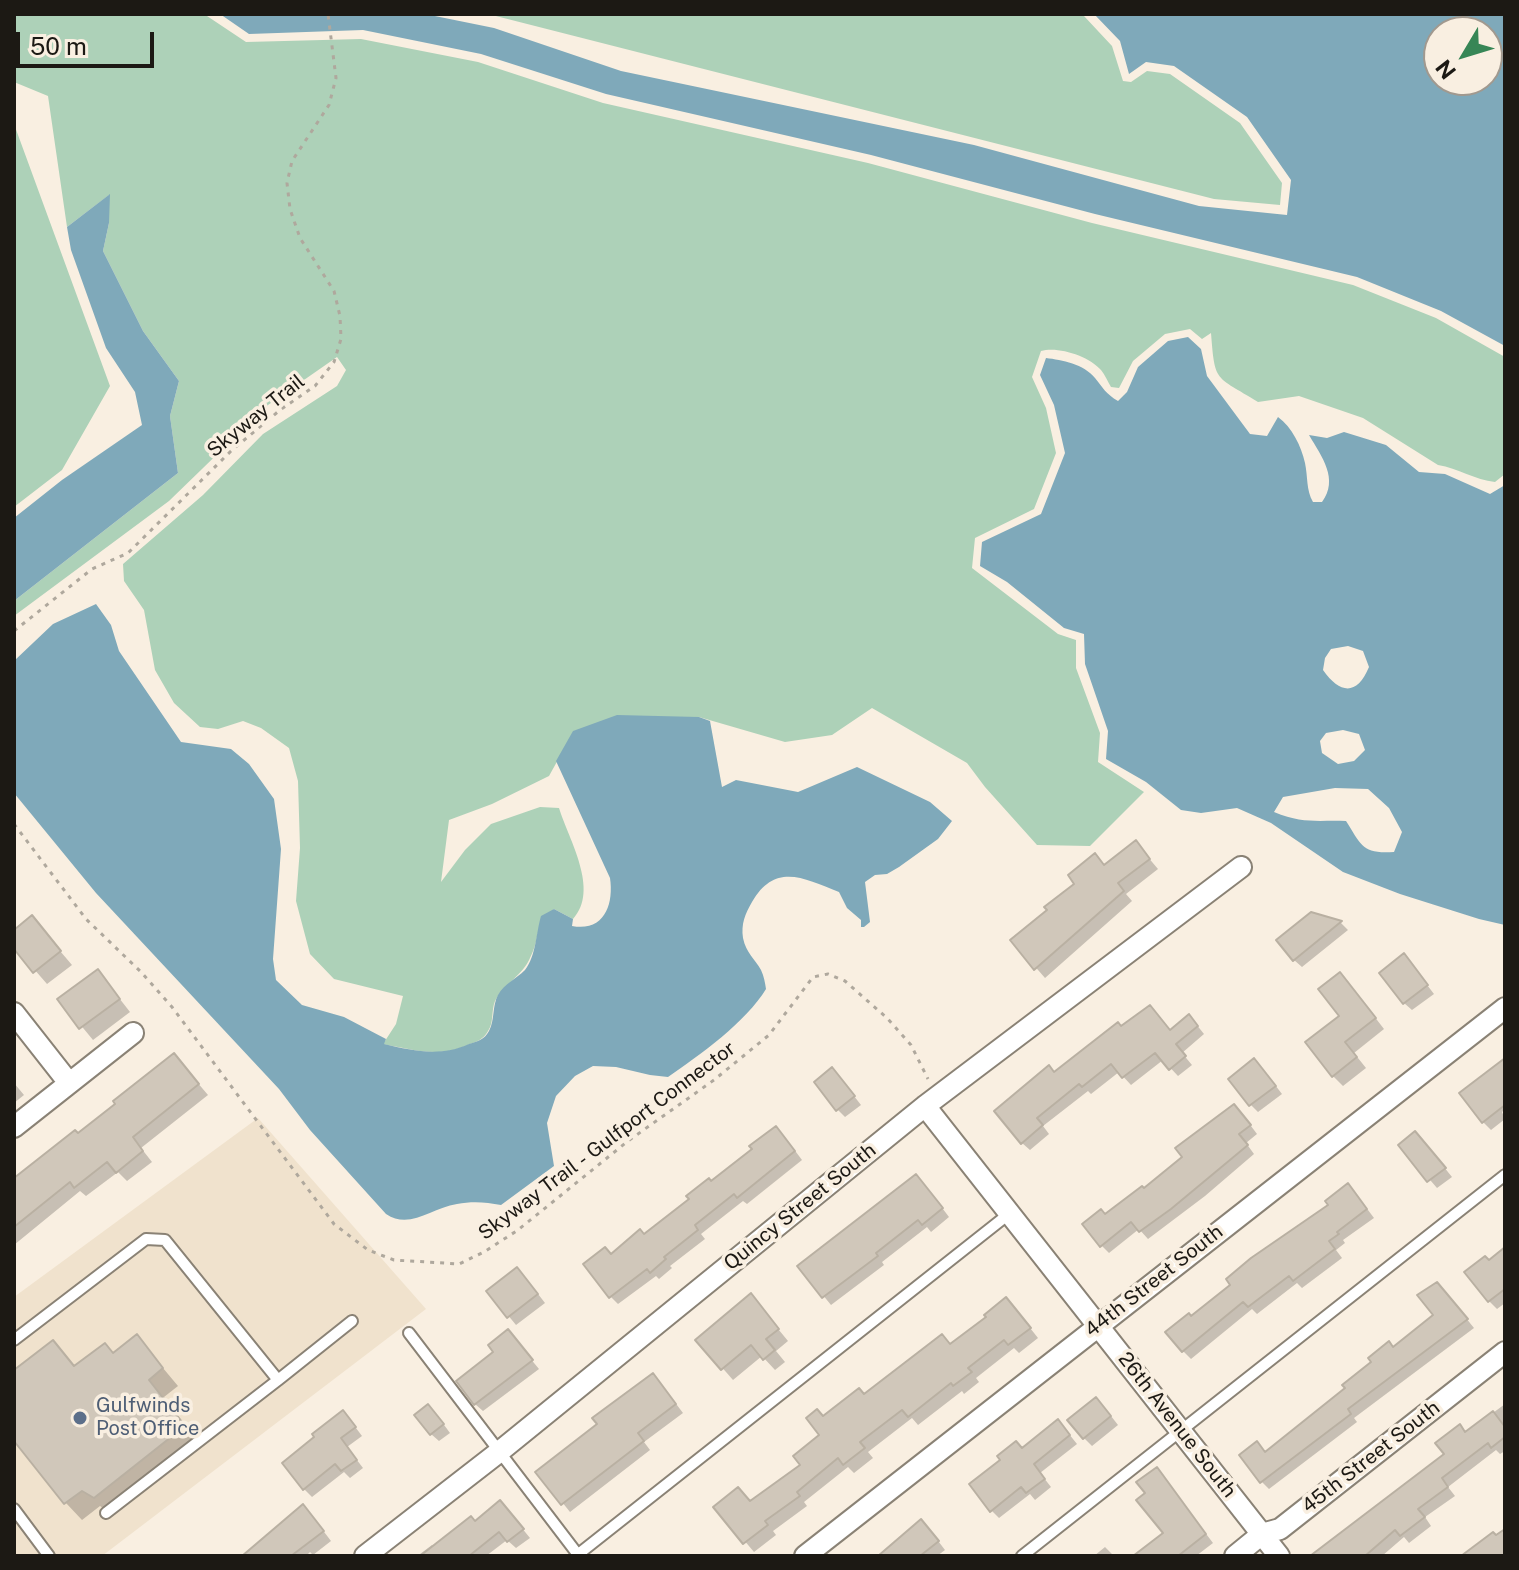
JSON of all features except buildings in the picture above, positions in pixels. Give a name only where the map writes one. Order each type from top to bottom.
[{"type":"street","name":"Quincy Street South","points":[[365,1556],[499,1452],[925,1106],[1241,867]]},
{"type":"street","name":"44th Street South","points":[[805,1556],[1505,1008]]},
{"type":"street","points":[[14,1013],[69,1083]]},
{"type":"street","points":[[14,1127],[133,1033]]},
{"type":"street","name":"26th Avenue South","points":[[925,1106],[1279,1556]]},
{"type":"street","name":"45th Street South","points":[[1235,1556],[1262,1534],[1280,1529],[1505,1352]]},
{"type":"lane","points":[[1022,1556],[1505,1175]]},
{"type":"lane","points":[[409,1333],[578,1556],[1010,1213]]},
{"type":"lane","points":[[14,1340],[146,1239],[165,1240],[278,1380]]},
{"type":"lane","points":[[106,1513],[352,1321]]},
{"type":"lane","points":[[14,1509],[49,1556]]},
{"type":"path","name":"Skyway Trail","points":[[14,631],[92,569],[128,553],[231,451],[280,410],[315,386],[334,362],[341,339],[334,291],[300,238],[290,209],[287,183],[292,161],[329,105],[336,78],[328,14]]},
{"type":"path","name":"Skyway Trail - Gulfport Connector","points":[[14,824],[86,919],[172,1007],[334,1224],[368,1250],[394,1260],[459,1264],[518,1230],[628,1141],[714,1080],[769,1035],[813,977],[828,974],[845,981],[911,1045],[929,1080],[925,1106]]},
{"type":"shaded area","points":[[258,1118],[426,1309],[102,1556],[14,1556],[14,1297]]},
{"type":"green space","points":[[14,14],[204,14],[246,42],[361,39],[478,62],[603,103],[868,163],[1092,223],[1353,285],[1436,318],[1505,357],[1505,474],[1495,482],[1438,465],[1363,418],[1299,396],[1258,402],[1220,376],[1214,362],[1211,333],[1202,339],[1190,329],[1165,334],[1133,361],[1119,388],[1111,387],[1096,365],[1081,357],[1064,351],[1041,351],[1032,377],[1046,408],[1056,453],[1034,509],[975,538],[972,568],[1058,634],[1076,640],[1076,668],[1100,733],[1098,762],[1144,792],[1090,846],[1037,845],[967,763],[872,708],[832,735],[785,742],[699,717],[574,731],[549,776],[492,804],[449,820],[441,882],[465,850],[491,824],[540,807],[559,808],[580,865],[584,894],[581,907],[573,919],[554,909],[547,917],[539,928],[527,964],[495,1001],[490,1028],[482,1038],[457,1049],[437,1052],[383,1044],[396,1024],[403,996],[334,979],[310,954],[296,901],[300,848],[298,781],[289,748],[261,728],[243,721],[218,729],[200,727],[174,703],[155,670],[144,610],[124,581],[123,564],[203,495],[263,434],[337,386],[346,370],[337,357],[268,405],[169,501],[14,616],[14,601],[178,473],[170,416],[179,381],[143,331],[103,251],[109,223],[109,195],[67,227],[48,96],[14,82]]},
{"type":"green space","points":[[488,14],[1084,16],[1112,46],[1123,81],[1131,82],[1147,71],[1170,74],[1240,123],[1282,183],[1280,205],[1214,199]]},
{"type":"green space","points":[[14,124],[110,386],[62,470],[14,507]]},
{"type":"water","points":[[220,14],[425,14],[494,28],[621,71],[974,145],[1199,206],[1287,215],[1291,180],[1247,117],[1174,66],[1146,62],[1129,74],[1120,41],[1094,14],[1505,14],[1505,346],[1441,311],[1357,277],[1095,214],[871,155],[606,94],[481,54],[363,30],[249,34]]},
{"type":"water","points":[[110,194],[109,223],[103,251],[143,331],[179,381],[170,416],[178,473],[14,601],[14,518],[62,480],[142,425],[135,392],[106,348],[71,250],[67,227]]},
{"type":"water","points":[[1188,337],[1201,349],[1207,376],[1250,434],[1267,436],[1278,417],[1288,426],[1303,457],[1313,502],[1322,502],[1327,493],[1329,476],[1309,435],[1327,438],[1344,432],[1386,445],[1419,472],[1445,474],[1490,494],[1505,485],[1505,925],[1400,894],[1343,872],[1271,823],[1237,808],[1201,813],[1181,810],[1146,782],[1106,759],[1108,731],[1085,664],[1084,634],[1064,628],[1007,582],[980,566],[982,542],[1041,514],[1065,453],[1054,405],[1040,375],[1046,358],[1085,369],[1118,401],[1127,392],[1138,367],[1168,341]],"holes":[[[1348,646],[1363,651],[1369,667],[1359,683],[1348,688],[1336,684],[1323,670],[1325,658],[1331,649]],[[1343,730],[1359,734],[1365,750],[1354,761],[1338,764],[1322,753],[1320,741],[1326,733]],[[1335,788],[1368,789],[1389,808],[1402,832],[1394,852],[1375,852],[1364,847],[1346,821],[1302,820],[1274,812],[1283,797]]]},
{"type":"water","points":[[96,604],[111,625],[119,651],[181,742],[231,749],[249,764],[274,799],[281,849],[273,959],[276,980],[302,1005],[344,1017],[386,1039],[384,1044],[437,1052],[480,1040],[491,1027],[498,995],[529,964],[541,916],[554,909],[573,919],[572,926],[583,927],[599,921],[604,914],[610,898],[610,878],[556,761],[573,731],[617,715],[699,717],[710,721],[722,787],[736,780],[798,792],[857,767],[930,802],[952,821],[938,839],[899,867],[865,882],[870,922],[864,927],[861,927],[861,920],[847,908],[839,892],[802,878],[780,878],[770,882],[752,902],[743,928],[744,943],[761,970],[766,989],[735,1026],[668,1077],[593,1066],[575,1076],[556,1096],[547,1123],[554,1166],[501,1205],[463,1203],[412,1219],[395,1218],[386,1214],[310,1130],[279,1089],[96,893],[14,793],[14,661],[53,624]]},
{"type":"place","name":"Gulfwinds Post Office","points":[[80,1418]]}]
